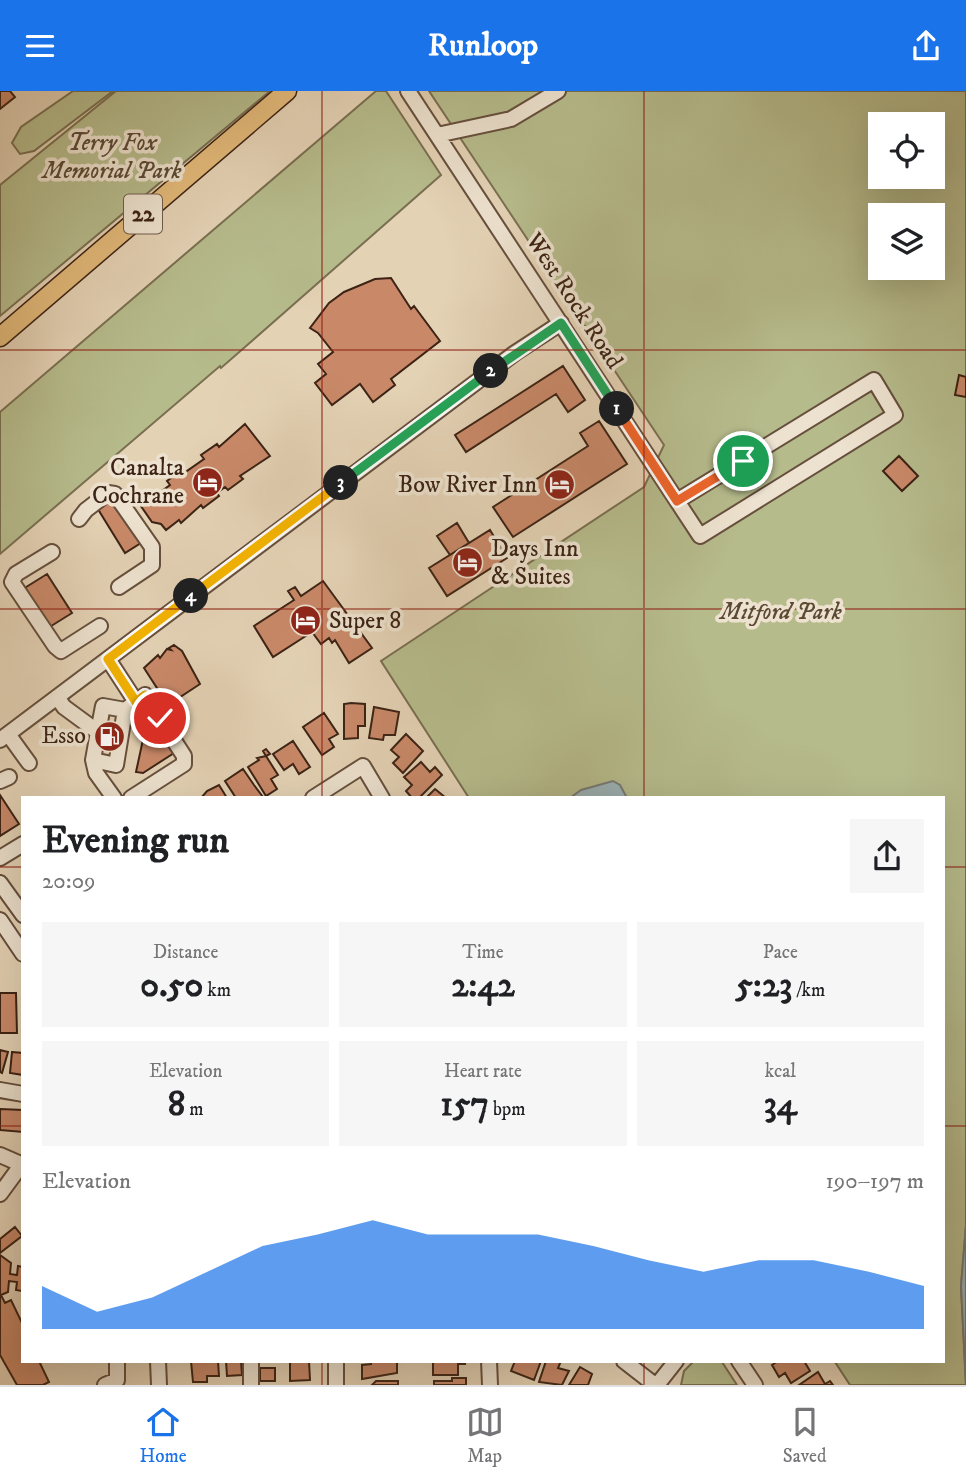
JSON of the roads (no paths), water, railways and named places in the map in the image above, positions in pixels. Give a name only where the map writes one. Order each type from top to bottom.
[{"type":"main road","name":"22","points":[[0,337],[287,91]]},
{"type":"street","name":"West Rock Road","points":[[408,91],[700,537],[895,415],[874,380],[677,501]]},
{"type":"street","points":[[437,135],[511,119],[558,91]]},
{"type":"street","points":[[29,764],[4,737],[515,353],[561,323]]},
{"type":"street","points":[[79,519],[108,493],[115,494],[150,543],[154,556],[152,565],[117,583]]},
{"type":"street","points":[[52,552],[16,574],[12,582],[61,651],[100,626]]},
{"type":"street","points":[[108,659],[130,706]]},
{"type":"street","points":[[113,796],[96,773],[93,760],[108,735],[130,706],[145,695],[160,718]]},
{"type":"street","points":[[57,697],[64,707],[108,735]]},
{"type":"street","points":[[93,760],[116,765],[103,706],[130,706]]},
{"type":"street","points":[[134,796],[184,764],[184,756],[173,739]]},
{"type":"street","points":[[316,796],[363,766],[381,796]]},
{"type":"street","points":[[2,853],[21,845]]},
{"type":"street","points":[[0,883],[21,912]]},
{"type":"street","points":[[0,920],[21,951]]},
{"type":"street","points":[[0,1090],[21,1094]]},
{"type":"street","points":[[0,1155],[21,1164]]},
{"type":"street","points":[[0,1194],[21,1165]]},
{"type":"street","points":[[105,1385],[117,1380],[117,1363]]},
{"type":"street","points":[[158,1363],[159,1385]]},
{"type":"street","points":[[251,1363],[251,1385]]},
{"type":"street","points":[[336,1363],[336,1385]]},
{"type":"street","points":[[489,1363],[490,1385]]},
{"type":"street","points":[[627,1363],[656,1385],[674,1363]]},
{"type":"street","points":[[740,1363],[755,1385]]},
{"type":"water","points":[[613,781],[620,785],[626,796],[573,796],[581,790]]},
{"type":"water","points":[[966,1225],[966,1385],[961,1286]]},
{"type":"tunnel","points":[[160,718],[173,739]]},
{"type":"place","name":"Canalta Cochrane","points":[[207,482]]},
{"type":"place","name":"Bow River Inn","points":[[560,485]]},
{"type":"place","name":"Days Inn & Suites","points":[[468,563]]},
{"type":"place","name":"Super 8","points":[[306,621]]},
{"type":"place","name":"Esso","points":[[109,736]]},
{"type":"park label","name":"Terry Fox Memorial Park","points":[[112,157]]},
{"type":"park label","name":"Mitford Park","points":[[781,612]]}]
